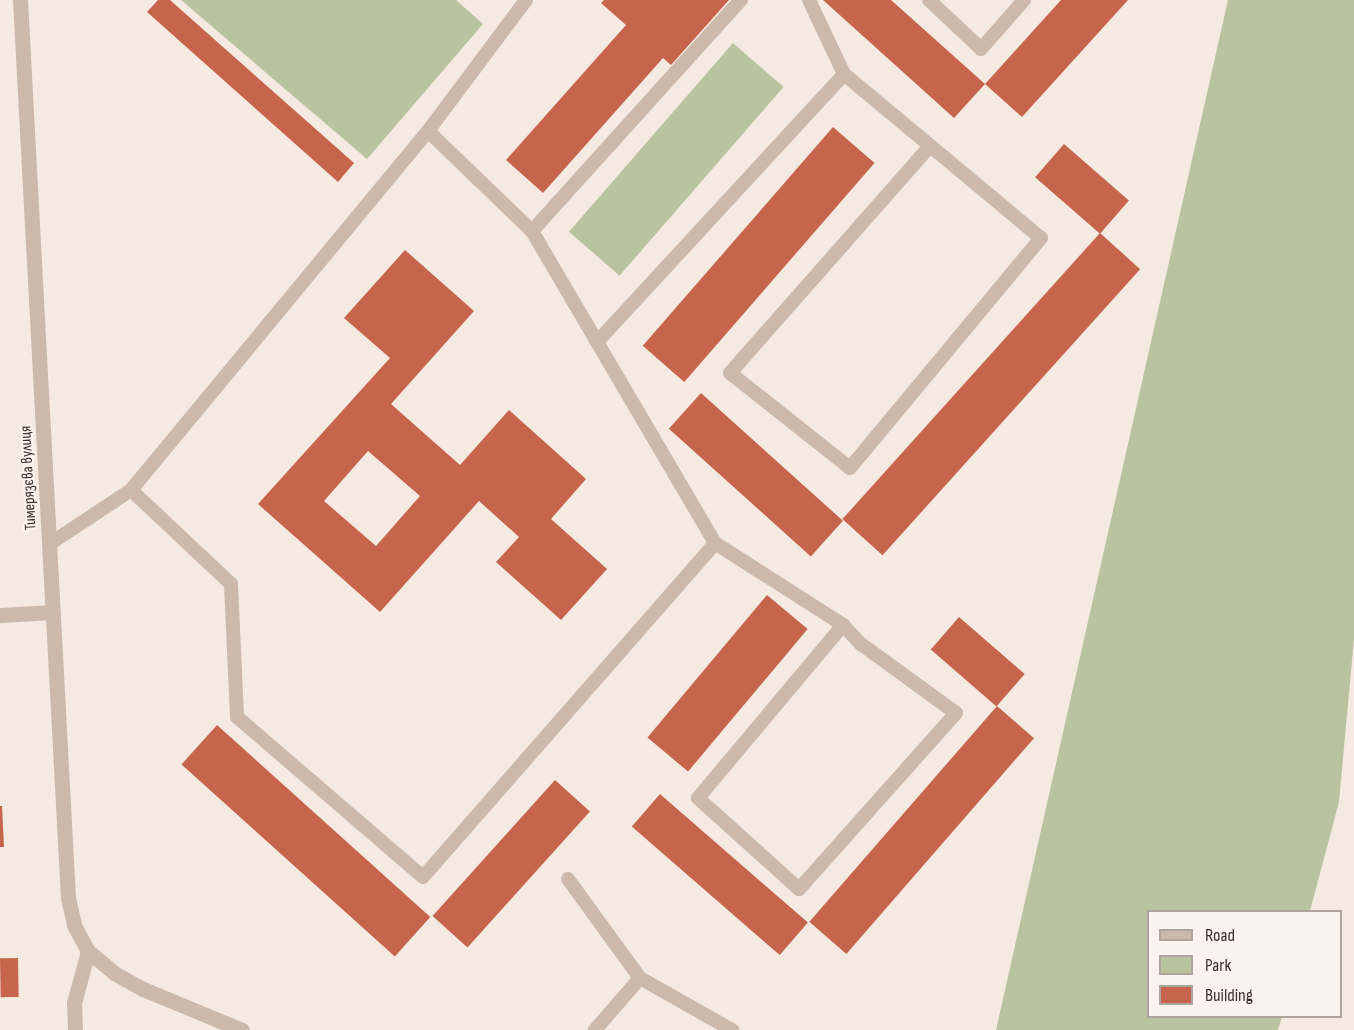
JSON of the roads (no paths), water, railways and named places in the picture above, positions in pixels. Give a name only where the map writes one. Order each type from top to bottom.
[{"type":"street","name":"Тимерязєва вулиця","points":[[20,0],[51,543],[68,898],[74,925],[88,951]]},
{"type":"street","points":[[0,615],[53,612]]},
{"type":"street","points":[[75,1030],[74,1003],[88,951],[114,973],[143,989],[242,1030]]},
{"type":"lane","points":[[532,231],[741,0]]},
{"type":"lane","points":[[809,0],[844,74],[1041,238],[850,468],[730,373],[930,146]]},
{"type":"lane","points":[[929,0],[981,49],[1024,0]]},
{"type":"lane","points":[[51,543],[131,490],[428,131],[522,1]]},
{"type":"lane","points":[[597,342],[844,74]]},
{"type":"lane","points":[[428,131],[532,231],[715,543],[843,625],[861,645],[956,713],[799,888],[698,798],[843,625]]},
{"type":"lane","points":[[131,490],[231,584],[237,717],[423,877],[715,543]]},
{"type":"lane","points":[[568,879],[640,978],[732,1030]]},
{"type":"lane","points":[[595,1030],[640,978]]}]
